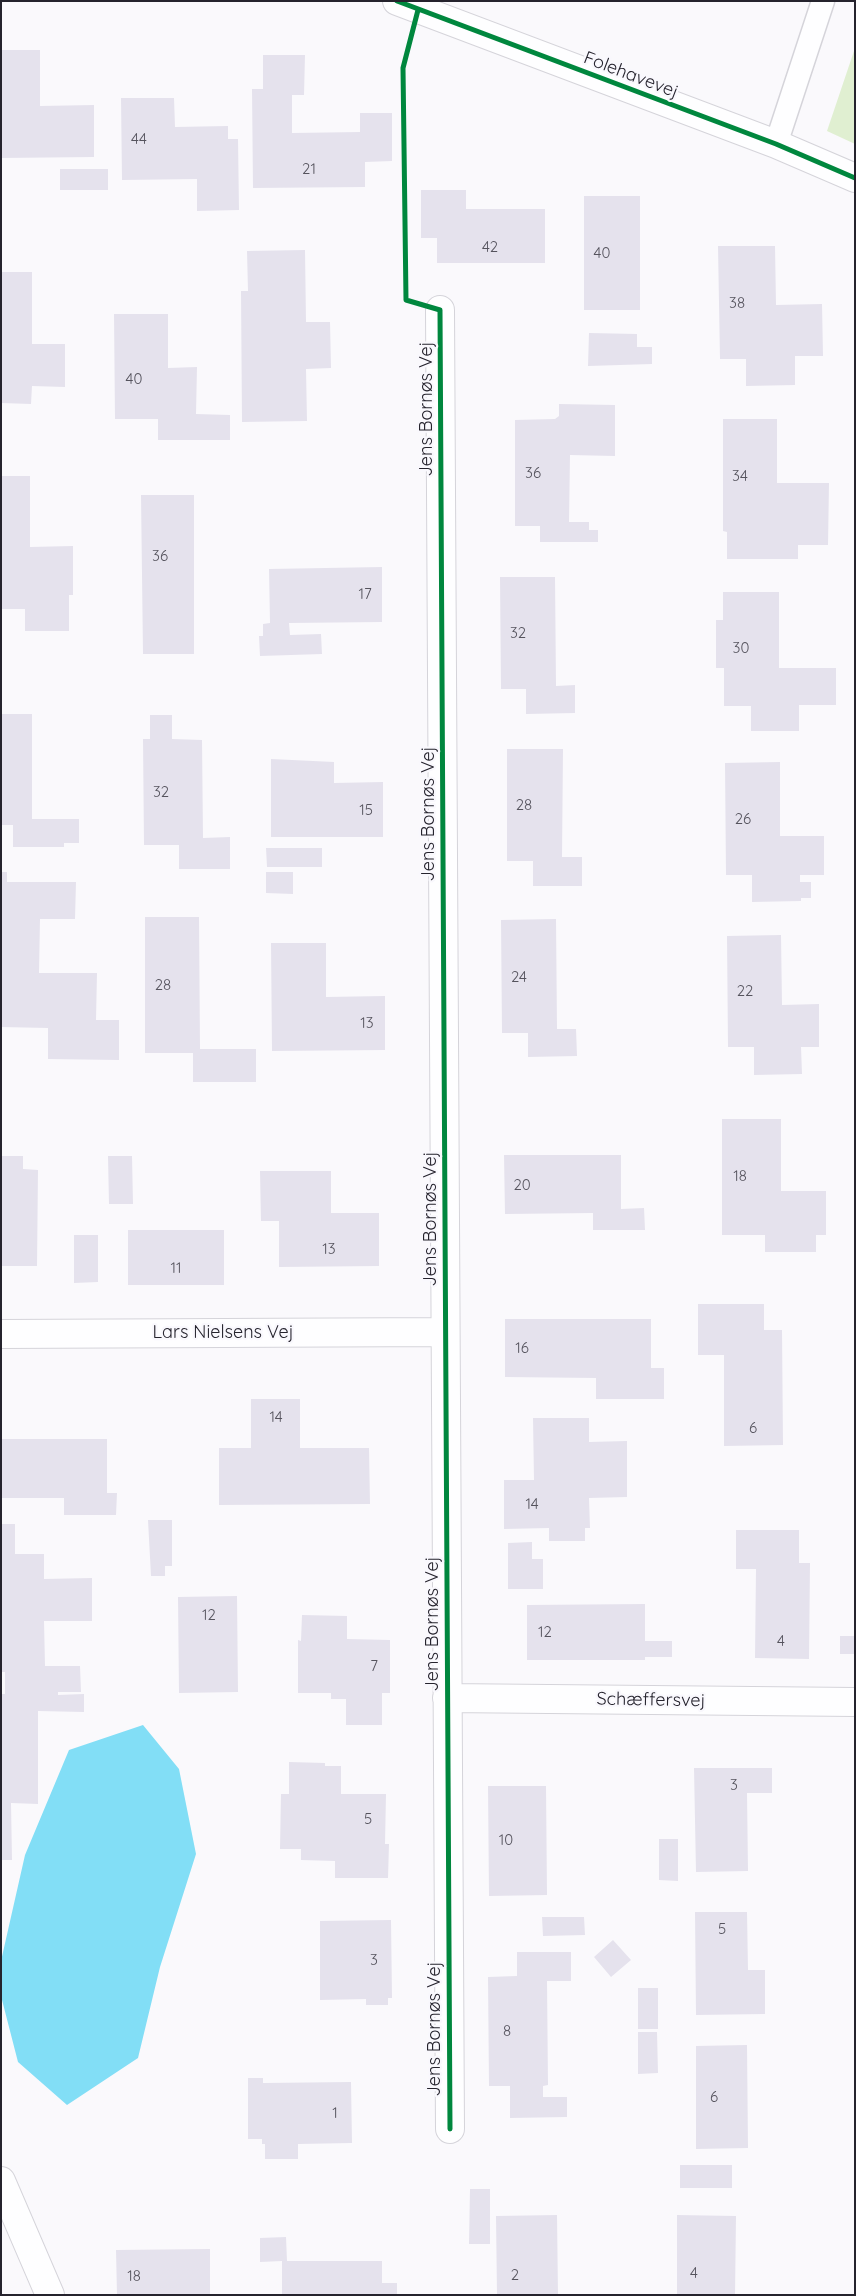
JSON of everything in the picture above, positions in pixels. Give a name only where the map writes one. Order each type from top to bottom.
[{"type":"street","name":"Folehavevej","points":[[397,1],[776,144],[855,178]]},
{"type":"street","name":"Jens Bornøs Vej","points":[[440,310],[450,2128]]},
{"type":"street","name":"Lars Nielsens Vej","points":[[1,1334],[445,1332]]},
{"type":"street","name":"Schæffersvej","points":[[447,1698],[855,1702]]},
{"type":"street","points":[[1,2181],[50,2295]]},
{"type":"lane","points":[[776,144],[823,1]]},
{"type":"green space","points":[[855,48],[855,144],[827,131]]},
{"type":"water","points":[[143,1725],[179,1769],[196,1854],[160,1967],[138,2058],[67,2105],[18,2062],[1,1996],[1,1961],[25,1855],[69,1750]]},
{"type":"building","points":[[1,50],[40,50],[40,106],[94,105],[94,157],[1,158]]},
{"type":"building","points":[[263,55],[305,55],[304,95],[292,95],[292,133],[360,132],[360,113],[392,113],[392,161],[365,162],[365,187],[253,188],[252,89],[263,89]]},
{"type":"building","points":[[121,98],[174,98],[175,127],[228,126],[228,139],[238,139],[239,210],[197,211],[197,179],[122,180]]},
{"type":"building","points":[[60,169],[108,169],[108,190],[60,190]]},
{"type":"building","points":[[421,190],[466,190],[466,209],[545,209],[545,263],[437,263],[437,238],[421,238]]},
{"type":"building","points":[[584,196],[640,196],[640,310],[584,310]]},
{"type":"building","points":[[718,246],[775,246],[776,305],[822,304],[823,356],[795,356],[795,385],[746,386],[746,359],[720,359]]},
{"type":"building","points":[[305,250],[306,322],[330,322],[331,368],[306,369],[307,421],[242,422],[241,291],[248,291],[247,251]]},
{"type":"building","points":[[1,272],[32,272],[32,344],[65,344],[65,387],[32,386],[31,404],[1,403]]},
{"type":"building","points":[[114,314],[168,314],[168,368],[197,367],[196,414],[230,415],[230,440],[158,440],[158,419],[115,419]]},
{"type":"building","points":[[589,333],[637,334],[637,347],[652,347],[652,364],[588,366]]},
{"type":"building","points":[[559,404],[615,405],[615,456],[570,455],[569,522],[589,522],[589,530],[598,530],[598,542],[540,542],[540,526],[515,526],[515,420],[555,419],[559,416]]},
{"type":"building","points":[[723,419],[777,419],[777,483],[829,483],[828,545],[798,545],[798,559],[727,559],[727,532],[723,531]]},
{"type":"building","points":[[1,476],[30,476],[30,547],[73,546],[73,595],[69,595],[69,631],[25,631],[25,609],[1,609]]},
{"type":"building","points":[[141,495],[194,495],[194,654],[143,654]]},
{"type":"building","points":[[382,567],[382,622],[289,623],[290,635],[321,634],[322,654],[260,656],[259,636],[263,636],[263,624],[270,623],[269,569]]},
{"type":"building","points":[[500,577],[555,577],[556,686],[575,685],[575,713],[526,714],[526,689],[501,689]]},
{"type":"building","points":[[723,592],[779,592],[779,668],[836,668],[836,705],[799,705],[799,731],[751,731],[751,706],[724,706],[724,668],[716,668],[716,620],[723,620]]},
{"type":"building","points":[[1,714],[32,714],[32,819],[79,819],[79,843],[64,843],[64,847],[13,847],[13,825],[1,825]]},
{"type":"building","points":[[150,715],[172,715],[172,739],[202,740],[203,838],[230,837],[230,869],[179,869],[179,845],[144,845],[143,739],[150,739]]},
{"type":"building","points":[[507,749],[563,749],[562,857],[582,857],[582,886],[533,886],[533,861],[507,861]]},
{"type":"building","points":[[271,759],[334,762],[334,783],[383,782],[383,837],[271,837]]},
{"type":"building","points":[[780,762],[780,836],[824,836],[824,875],[800,875],[800,882],[811,882],[811,898],[801,898],[801,901],[752,902],[752,875],[726,875],[725,763]]},
{"type":"building","points":[[266,848],[322,848],[322,867],[267,867]]},
{"type":"building","points":[[1,872],[7,872],[7,882],[76,882],[75,919],[40,919],[39,973],[97,973],[96,1020],[119,1020],[119,1060],[48,1059],[48,1028],[1,1027]]},
{"type":"building","points":[[266,872],[293,872],[293,894],[266,893]]},
{"type":"building","points":[[145,917],[199,917],[200,1049],[256,1049],[256,1082],[193,1082],[193,1053],[145,1053]]},
{"type":"building","points":[[556,919],[557,1029],[576,1029],[577,1056],[528,1057],[528,1033],[502,1033],[501,920]]},
{"type":"building","points":[[781,935],[782,1005],[819,1004],[819,1047],[801,1047],[802,1074],[754,1075],[754,1047],[728,1047],[727,936]]},
{"type":"building","points":[[271,943],[326,943],[326,997],[385,996],[385,1050],[272,1051]]},
{"type":"building","points":[[722,1119],[781,1119],[781,1191],[826,1191],[826,1235],[816,1235],[816,1252],[765,1252],[765,1235],[722,1235]]},
{"type":"building","points":[[504,1155],[621,1155],[621,1209],[644,1208],[645,1230],[593,1230],[593,1213],[505,1214]]},
{"type":"building","points":[[1,1156],[23,1156],[23,1169],[38,1170],[37,1266],[1,1266]]},
{"type":"building","points":[[108,1156],[132,1156],[133,1204],[109,1204]]},
{"type":"building","points":[[260,1171],[331,1171],[331,1213],[379,1213],[379,1266],[279,1267],[279,1221],[261,1221]]},
{"type":"building","points":[[128,1230],[224,1230],[224,1285],[128,1285]]},
{"type":"building","points":[[74,1235],[98,1235],[98,1282],[74,1283]]},
{"type":"building","points":[[698,1304],[764,1304],[764,1330],[782,1330],[783,1445],[724,1446],[724,1355],[698,1355]]},
{"type":"building","points":[[505,1319],[651,1319],[651,1368],[664,1368],[664,1399],[596,1399],[596,1378],[505,1377]]},
{"type":"building","points":[[251,1399],[300,1399],[300,1448],[369,1448],[370,1504],[219,1505],[219,1448],[251,1448]]},
{"type":"building","points":[[533,1418],[589,1418],[589,1442],[627,1441],[627,1497],[589,1498],[590,1528],[585,1528],[585,1541],[549,1541],[549,1528],[504,1529],[504,1480],[534,1480]]},
{"type":"building","points":[[1,1439],[107,1439],[107,1493],[117,1493],[116,1515],[64,1515],[64,1498],[1,1498]]},
{"type":"building","points":[[148,1520],[172,1520],[172,1566],[165,1566],[165,1576],[151,1576]]},
{"type":"building","points":[[1,1524],[15,1524],[15,1554],[44,1554],[44,1579],[92,1578],[92,1621],[44,1621],[45,1666],[80,1666],[81,1692],[58,1692],[58,1695],[84,1694],[84,1712],[38,1711],[38,1804],[11,1803],[12,1860],[1,1860],[1,1694],[5,1694],[5,1672],[1,1672]]},
{"type":"building","points":[[736,1530],[799,1530],[799,1563],[810,1563],[809,1659],[755,1658],[756,1569],[736,1569]]},
{"type":"building","points":[[532,1542],[532,1559],[543,1559],[543,1589],[508,1589],[508,1543]]},
{"type":"building","points":[[237,1596],[238,1692],[179,1693],[178,1597]]},
{"type":"building","points":[[645,1604],[645,1641],[672,1641],[672,1657],[645,1657],[645,1660],[527,1660],[527,1605]]},
{"type":"building","points":[[302,1615],[347,1616],[347,1639],[390,1640],[390,1693],[382,1693],[382,1725],[346,1725],[346,1699],[331,1699],[331,1693],[298,1693],[298,1640],[301,1641]]},
{"type":"building","points":[[840,1636],[855,1636],[855,1654],[840,1654]]},
{"type":"building","points":[[289,1762],[325,1763],[325,1766],[341,1766],[341,1794],[386,1794],[385,1844],[389,1844],[388,1878],[335,1878],[335,1861],[301,1860],[301,1849],[280,1849],[281,1794],[289,1794]]},
{"type":"building","points":[[694,1768],[772,1768],[772,1793],[747,1793],[748,1871],[696,1872]]},
{"type":"building","points":[[488,1786],[546,1786],[547,1895],[489,1896]]},
{"type":"building","points":[[659,1839],[678,1839],[678,1881],[659,1880]]},
{"type":"building","points":[[695,1912],[747,1912],[748,1970],[765,1970],[765,2014],[696,2015]]},
{"type":"building","points":[[542,1917],[584,1917],[585,1935],[543,1936]]},
{"type":"building","points":[[391,1920],[392,1998],[388,1998],[388,2005],[366,2005],[366,1999],[320,2000],[320,1921]]},
{"type":"building","points":[[613,1940],[631,1960],[611,1977],[594,1957]]},
{"type":"building","points":[[517,1952],[571,1952],[571,1981],[547,1981],[548,2085],[543,2086],[543,2097],[567,2097],[567,2117],[510,2118],[510,2086],[489,2086],[488,1977],[517,1976]]},
{"type":"building","points":[[638,1988],[658,1988],[658,2029],[638,2029]]},
{"type":"building","points":[[638,2032],[657,2032],[658,2073],[638,2074]]},
{"type":"building","points":[[747,2045],[748,2148],[696,2149],[696,2046]]},
{"type":"building","points":[[248,2078],[263,2078],[263,2083],[351,2082],[352,2143],[298,2144],[298,2159],[265,2159],[265,2144],[262,2144],[262,2139],[248,2139]]},
{"type":"building","points":[[680,2165],[732,2165],[732,2188],[680,2188]]},
{"type":"building","points":[[470,2189],[490,2189],[490,2244],[469,2244]]},
{"type":"building","points":[[557,2215],[558,2295],[497,2295],[496,2216]]},
{"type":"building","points":[[677,2215],[736,2216],[735,2295],[677,2295]]},
{"type":"building","points":[[286,2237],[287,2261],[382,2261],[382,2283],[397,2283],[397,2295],[282,2295],[282,2261],[260,2262],[260,2238]]},
{"type":"building","points":[[210,2249],[210,2295],[117,2295],[116,2250]]},
{"type":"cycle path","points":[[397,1],[776,144],[855,178]]},
{"type":"cycle path","points":[[418,10],[403,68],[406,300],[440,310],[450,2129]]}]
